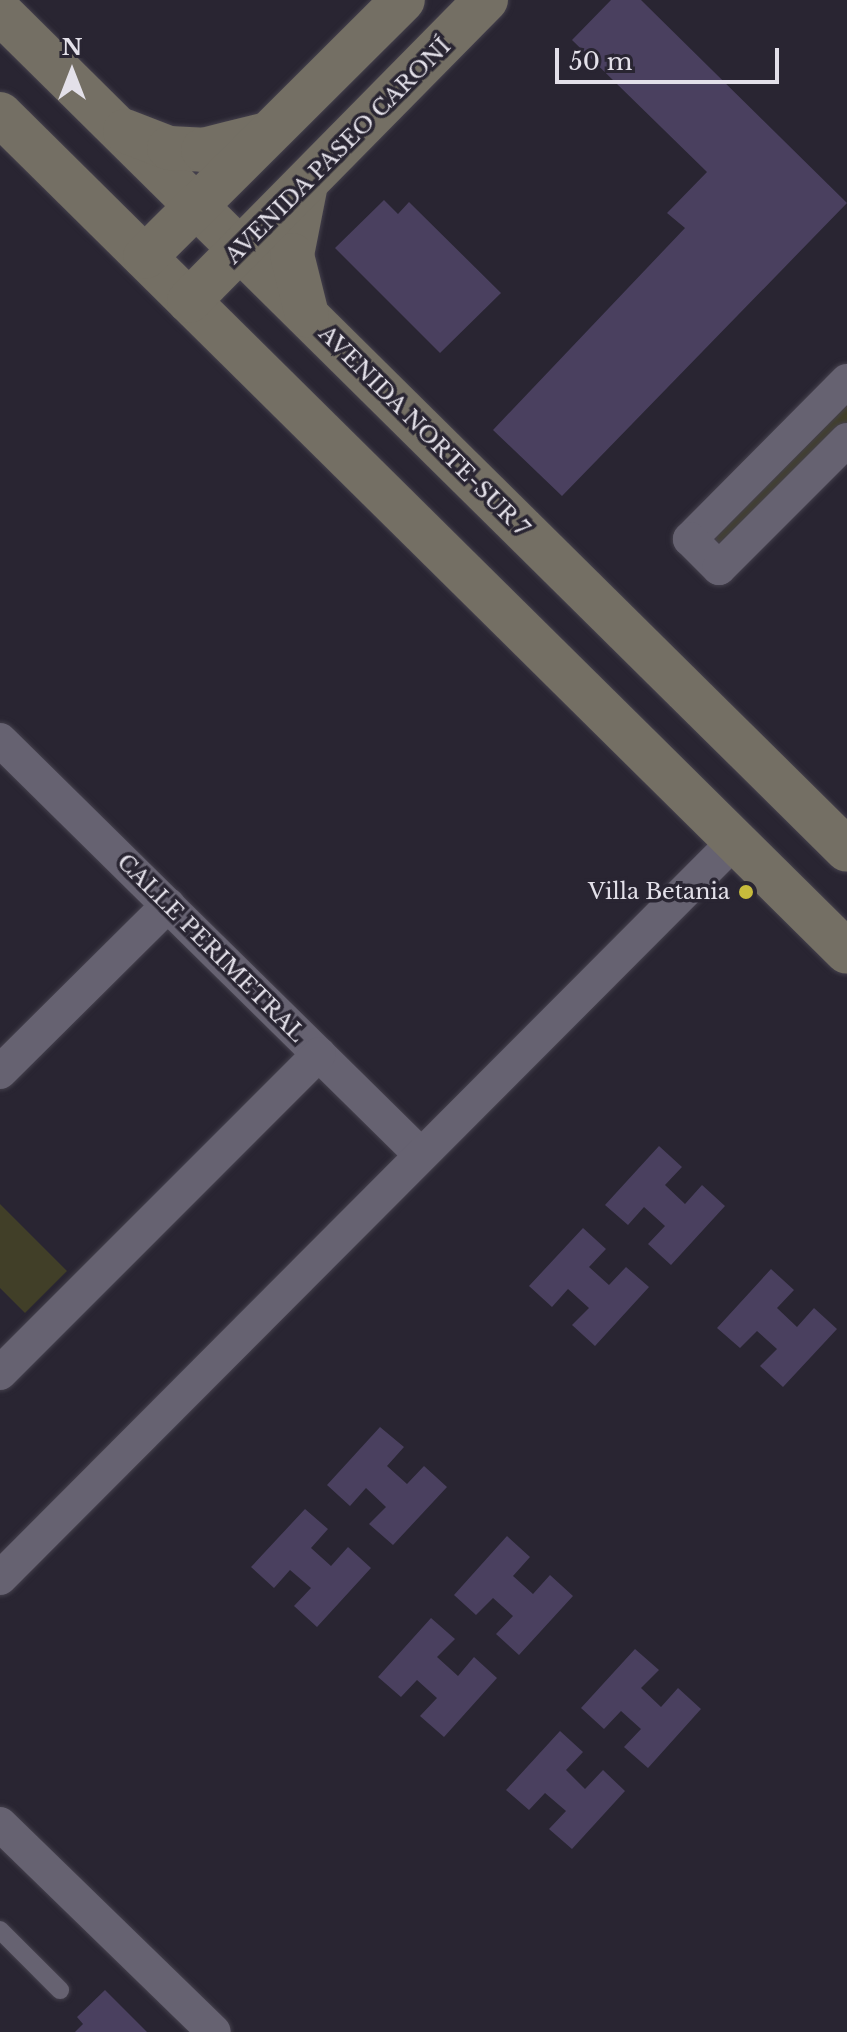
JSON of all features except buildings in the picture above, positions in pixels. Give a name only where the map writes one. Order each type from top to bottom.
[{"type":"main road","points":[[145,257],[403,0]]},
{"type":"main road","name":"AVENIDA PASEO CARONÍ","points":[[189,301],[486,0]]},
{"type":"main road","name":"AVENIDA NORTE-SUR 7","points":[[0,12],[847,850]]},
{"type":"main road","points":[[0,114],[847,952]]},
{"type":"main road","points":[[114,126],[169,148],[203,150],[270,133]]},
{"type":"main road","points":[[307,181],[292,255],[308,316]]},
{"type":"street","points":[[847,381],[690,539],[719,568],[847,440]]},
{"type":"street","name":"CALLE PERIMETRAL","points":[[0,740],[421,1155]]},
{"type":"street","points":[[0,1578],[735,841]]},
{"type":"street","points":[[0,1072],[168,905]]},
{"type":"street","points":[[0,1373],[319,1054]]},
{"type":"street","points":[[0,1824],[214,2032]]},
{"type":"lane","points":[[0,1930],[60,1990]]},
{"type":"shaded area","points":[[847,381],[847,440],[719,568],[690,539]]},
{"type":"shaded area","points":[[0,1204],[67,1271],[25,1313],[0,1288]]},
{"type":"place","name":"Villa Betania","points":[[746,892]]}]
